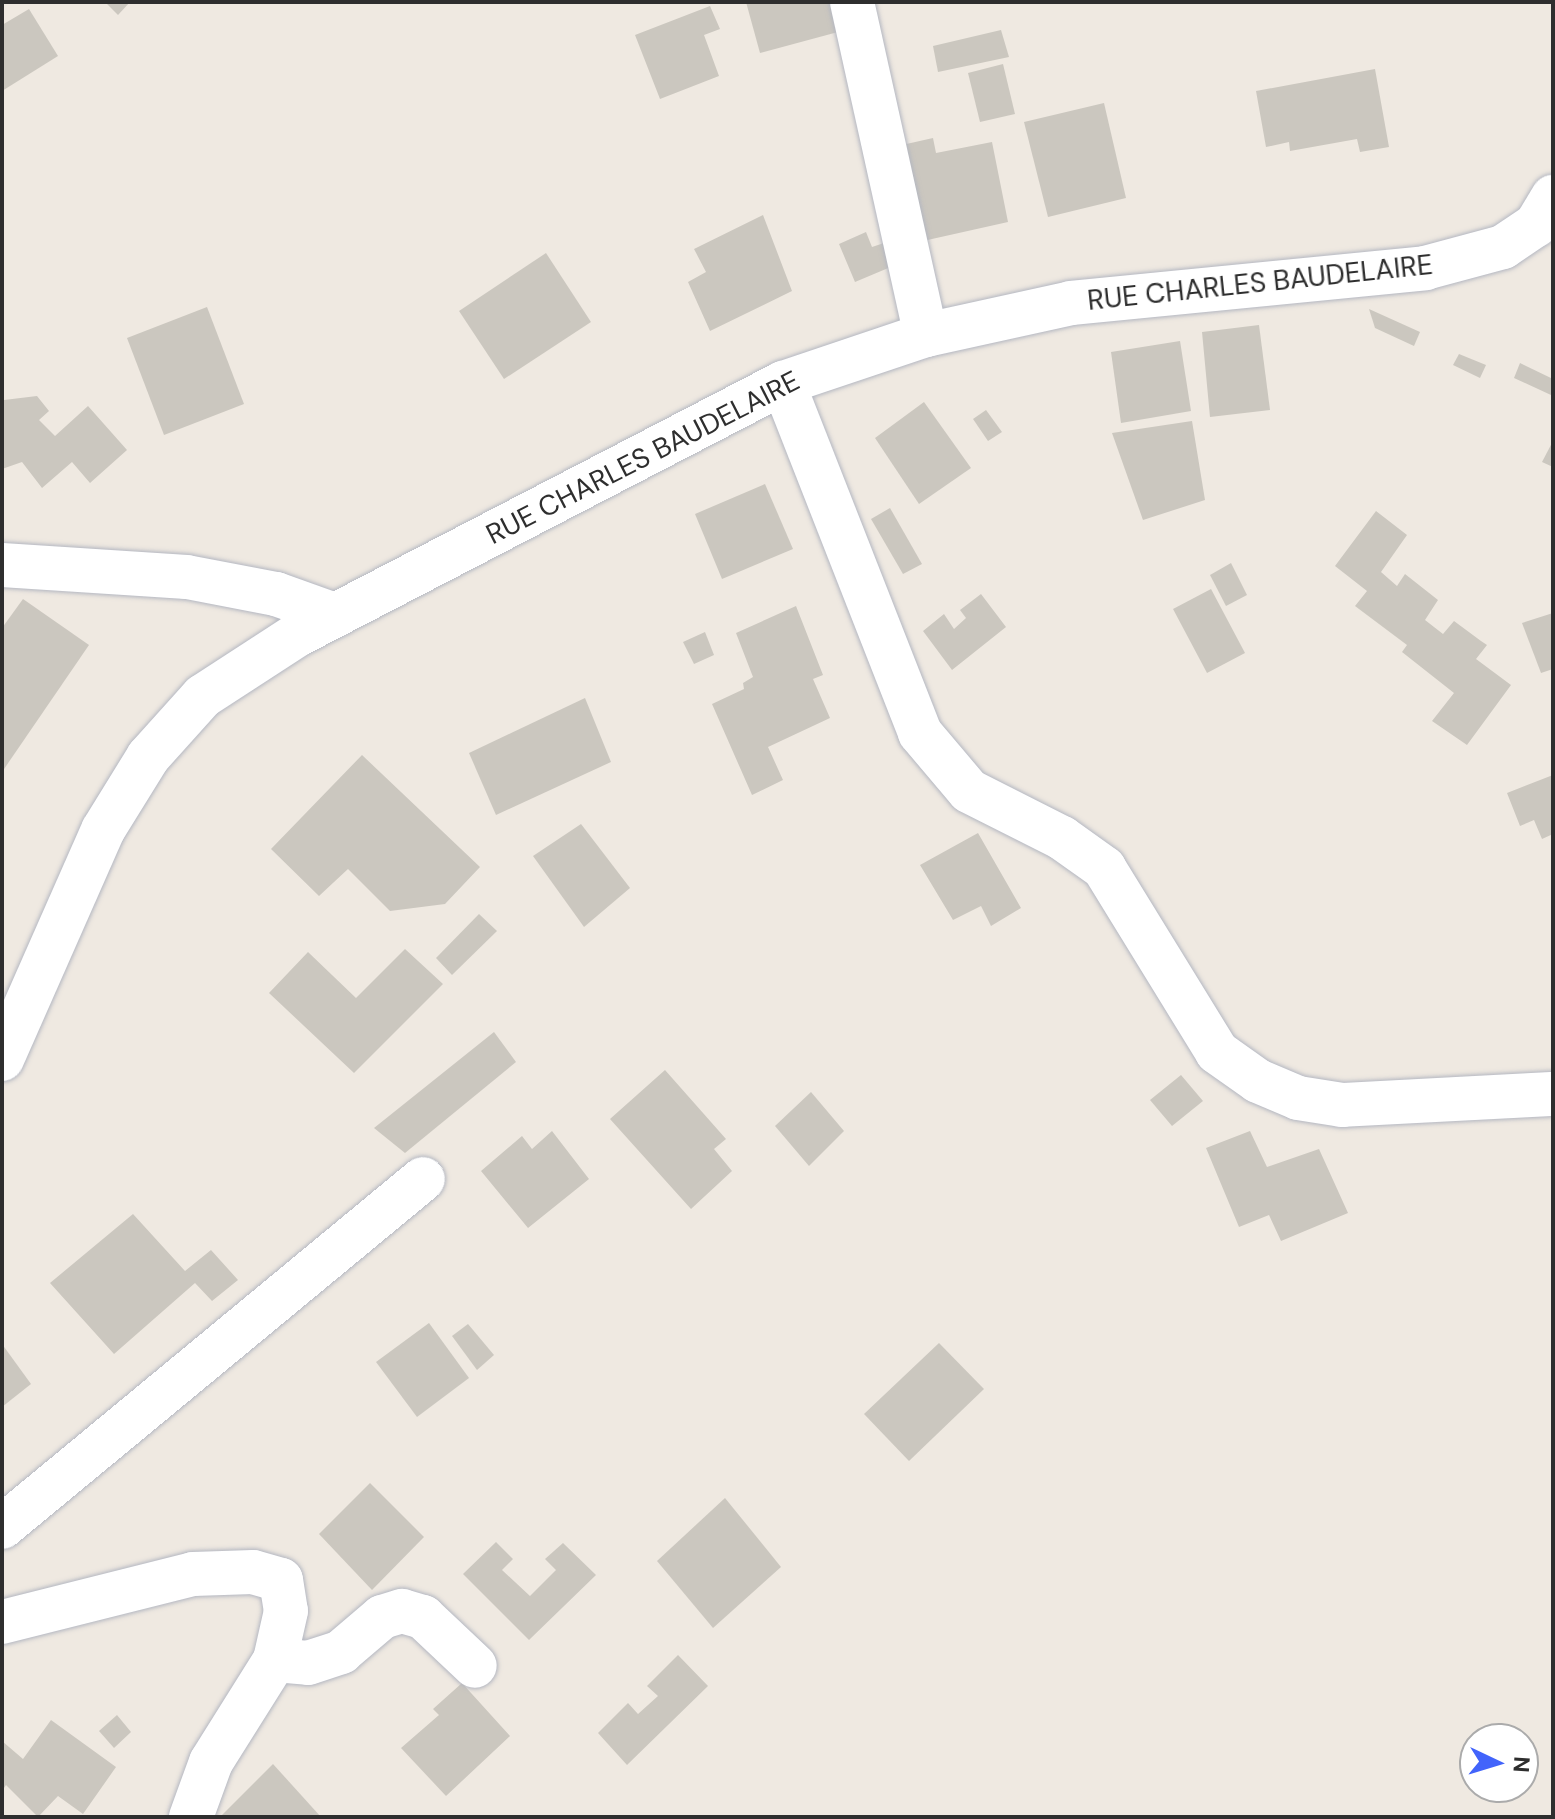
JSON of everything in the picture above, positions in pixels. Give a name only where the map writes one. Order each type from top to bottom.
[{"type":"street","points":[[852,2],[926,335]]},
{"type":"street","name":"RUE CHARLES BAUDELAIRE","points":[[2,1059],[103,830],[148,757],[203,696],[335,615],[783,383],[926,335],[1071,303],[1425,268],[1503,247],[1536,225],[1553,197]]},
{"type":"street","points":[[783,383],[920,733],[969,791],[1062,838],[1104,868],[1217,1052],[1258,1081],[1298,1098],[1342,1105],[1553,1094]]},
{"type":"street","points":[[2,565],[187,577],[276,594],[335,615]]},
{"type":"street","points":[[2,1527],[423,1179]]},
{"type":"street","points":[[2,1622],[193,1574],[253,1572],[281,1580],[286,1594],[275,1660],[211,1762],[191,1817]]},
{"type":"street","points":[[275,1660],[308,1663],[341,1652],[382,1617],[402,1611],[423,1617],[475,1666]]},
{"type":"building","points":[[105,2],[130,2],[118,15]]},
{"type":"building","points":[[746,2],[830,2],[838,32],[760,53]]},
{"type":"building","points":[[710,6],[720,29],[704,35],[719,76],[660,99],[635,35]]},
{"type":"building","points":[[29,9],[58,56],[2,91],[2,25]]},
{"type":"building","points":[[1001,30],[1009,57],[938,72],[933,46]]},
{"type":"building","points":[[1003,64],[1015,114],[980,122],[968,73]]},
{"type":"building","points":[[1375,69],[1389,147],[1360,152],[1357,139],[1290,151],[1289,142],[1266,147],[1256,91]]},
{"type":"building","points":[[1104,103],[1126,198],[1048,217],[1024,122]]},
{"type":"building","points":[[933,138],[936,153],[992,142],[1008,222],[923,241],[902,145]]},
{"type":"building","points":[[763,215],[792,291],[710,331],[688,282],[706,272],[694,249]]},
{"type":"building","points":[[866,232],[872,247],[884,243],[893,266],[855,282],[839,244]]},
{"type":"building","points":[[546,253],[591,322],[504,379],[459,311]]},
{"type":"building","points":[[207,307],[244,404],[164,435],[127,338]]},
{"type":"building","points":[[1369,309],[1420,332],[1414,346],[1375,328]]},
{"type":"building","points":[[1259,325],[1270,410],[1210,417],[1202,332]]},
{"type":"building","points":[[1180,341],[1191,411],[1121,423],[1111,352]]},
{"type":"building","points":[[1459,354],[1486,365],[1480,378],[1453,365]]},
{"type":"building","points":[[1520,363],[1553,379],[1551,395],[1514,378]]},
{"type":"building","points":[[37,396],[49,411],[39,420],[55,436],[88,406],[127,450],[90,483],[72,462],[42,488],[22,462],[2,469],[4,400]]},
{"type":"building","points":[[924,402],[971,468],[919,504],[875,438]]},
{"type":"building","points":[[986,410],[1002,432],[988,441],[973,419]]},
{"type":"building","points":[[1192,421],[1205,500],[1143,520],[1112,433]]},
{"type":"building","points":[[1553,441],[1553,467],[1542,462]]},
{"type":"building","points":[[765,484],[793,549],[722,579],[695,514]]},
{"type":"building","points":[[890,508],[922,564],[903,574],[871,519]]},
{"type":"building","points":[[1376,511],[1407,535],[1381,572],[1397,586],[1405,574],[1438,600],[1425,620],[1443,634],[1454,621],[1487,645],[1476,659],[1511,685],[1467,745],[1432,721],[1454,693],[1402,652],[1407,645],[1355,606],[1367,591],[1335,566]]},
{"type":"building","points":[[1231,563],[1247,595],[1226,606],[1210,575]]},
{"type":"building","points":[[1211,589],[1245,653],[1207,673],[1173,609]]},
{"type":"building","points":[[981,594],[1006,627],[952,670],[923,631],[944,614],[954,629],[966,618],[960,610]]},
{"type":"building","points":[[23,599],[89,645],[2,772],[2,628]]},
{"type":"building","points":[[796,606],[823,675],[813,679],[830,718],[768,747],[783,780],[752,795],[712,704],[744,689],[743,683],[753,677],[736,633]]},
{"type":"building","points":[[1553,613],[1553,669],[1541,673],[1522,623]]},
{"type":"building","points":[[705,632],[714,655],[694,664],[683,642]]},
{"type":"building","points":[[585,698],[611,762],[496,815],[469,753]]},
{"type":"building","points":[[362,755],[480,867],[445,904],[390,911],[348,869],[319,896],[271,849]]},
{"type":"building","points":[[1553,775],[1553,834],[1542,839],[1534,820],[1520,826],[1507,793]]},
{"type":"building","points":[[581,824],[630,888],[584,927],[533,856]]},
{"type":"building","points":[[978,833],[1021,908],[991,926],[981,906],[953,920],[920,865]]},
{"type":"building","points":[[479,914],[497,931],[452,975],[436,958]]},
{"type":"building","points":[[405,949],[443,984],[354,1073],[269,993],[308,952],[356,998]]},
{"type":"building","points":[[494,1032],[516,1062],[405,1153],[374,1128]]},
{"type":"building","points":[[665,1070],[726,1139],[714,1149],[732,1171],[691,1209],[610,1119]]},
{"type":"building","points":[[1181,1075],[1203,1101],[1172,1126],[1150,1100]]},
{"type":"building","points":[[811,1092],[844,1131],[809,1166],[775,1126]]},
{"type":"building","points":[[552,1131],[589,1179],[528,1228],[481,1171],[522,1136],[532,1149]]},
{"type":"building","points":[[1250,1131],[1267,1167],[1319,1149],[1348,1213],[1281,1241],[1269,1215],[1239,1227],[1206,1148]]},
{"type":"building","points":[[133,1214],[185,1271],[211,1250],[238,1280],[212,1301],[195,1283],[114,1354],[50,1283]]},
{"type":"building","points":[[429,1323],[469,1378],[417,1417],[376,1362]]},
{"type":"building","points":[[468,1324],[494,1355],[477,1370],[452,1336]]},
{"type":"building","points":[[939,1343],[984,1389],[909,1461],[864,1414]]},
{"type":"building","points":[[2,1344],[31,1384],[2,1407]]},
{"type":"building","points":[[370,1483],[424,1537],[372,1590],[319,1534]]},
{"type":"building","points":[[725,1498],[781,1567],[713,1628],[657,1561]]},
{"type":"building","points":[[496,1542],[513,1559],[502,1570],[530,1596],[556,1570],[545,1559],[563,1543],[596,1575],[529,1640],[463,1574]]},
{"type":"building","points":[[678,1655],[708,1686],[627,1765],[598,1733],[628,1703],[638,1714],[658,1696],[647,1686]]},
{"type":"building","points":[[462,1683],[510,1736],[446,1796],[401,1748],[439,1715],[433,1709]]},
{"type":"building","points":[[117,1715],[131,1732],[114,1748],[99,1731]]},
{"type":"building","points":[[51,1720],[116,1767],[83,1814],[58,1796],[38,1817],[6,1785],[2,1791],[2,1741],[23,1759]]},
{"type":"building","points":[[273,1764],[321,1817],[220,1817]]}]
